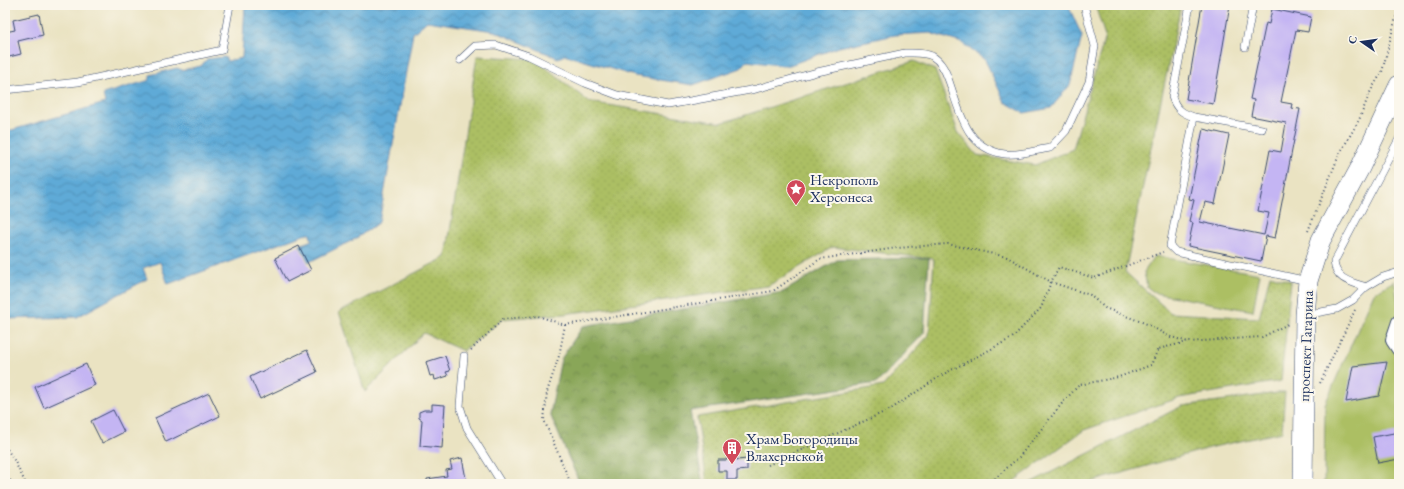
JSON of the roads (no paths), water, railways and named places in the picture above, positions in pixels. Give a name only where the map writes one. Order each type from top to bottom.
[{"type":"main road","name":"проспект Гагарина","points":[[1303,484],[1305,315],[1308,281],[1321,240],[1360,168],[1399,85]]},
{"type":"street","points":[[1399,322],[1393,340],[1399,349]]},
{"type":"lane","points":[[5,90],[78,82],[222,50],[230,5]]},
{"type":"lane","points":[[460,60],[475,46],[496,45],[529,56],[585,84],[617,95],[668,105],[756,90],[817,72],[905,53],[918,52],[932,56],[944,68],[966,127],[975,140],[988,150],[1006,154],[1050,148],[1066,130],[1089,82],[1095,46],[1084,5]]},
{"type":"lane","points":[[1190,5],[1172,97],[1178,109],[1183,113],[1194,117],[1262,129]]},
{"type":"lane","points":[[1245,47],[1253,5]]},
{"type":"lane","points":[[1194,117],[1170,243],[1171,248],[1176,252],[1308,281]]},
{"type":"lane","points":[[1366,287],[1342,278],[1338,274],[1334,262],[1399,139]]},
{"type":"lane","points":[[1305,315],[1337,309],[1353,300],[1366,287],[1382,277],[1399,272]]},
{"type":"lane","points":[[464,356],[460,406],[467,428],[502,484]]},
{"type":"water","points":[[245,5],[1068,5],[1082,36],[1070,85],[1051,108],[1024,113],[1005,102],[985,60],[962,43],[930,33],[895,35],[839,47],[787,66],[747,61],[741,68],[693,85],[635,76],[565,55],[558,58],[494,31],[427,21],[413,33],[379,222],[357,238],[309,262],[300,245],[312,240],[309,233],[168,284],[160,262],[143,268],[147,279],[77,317],[5,319],[5,132],[105,103],[103,94],[150,80],[150,75],[177,68],[182,70],[201,66],[207,59],[225,57],[227,61],[242,58]]},
{"type":"place","name":"Некрополь Херсонеса","points":[[796,206]]},
{"type":"place","name":"Храм Богородицы Влахернской","points":[[732,465]]}]
